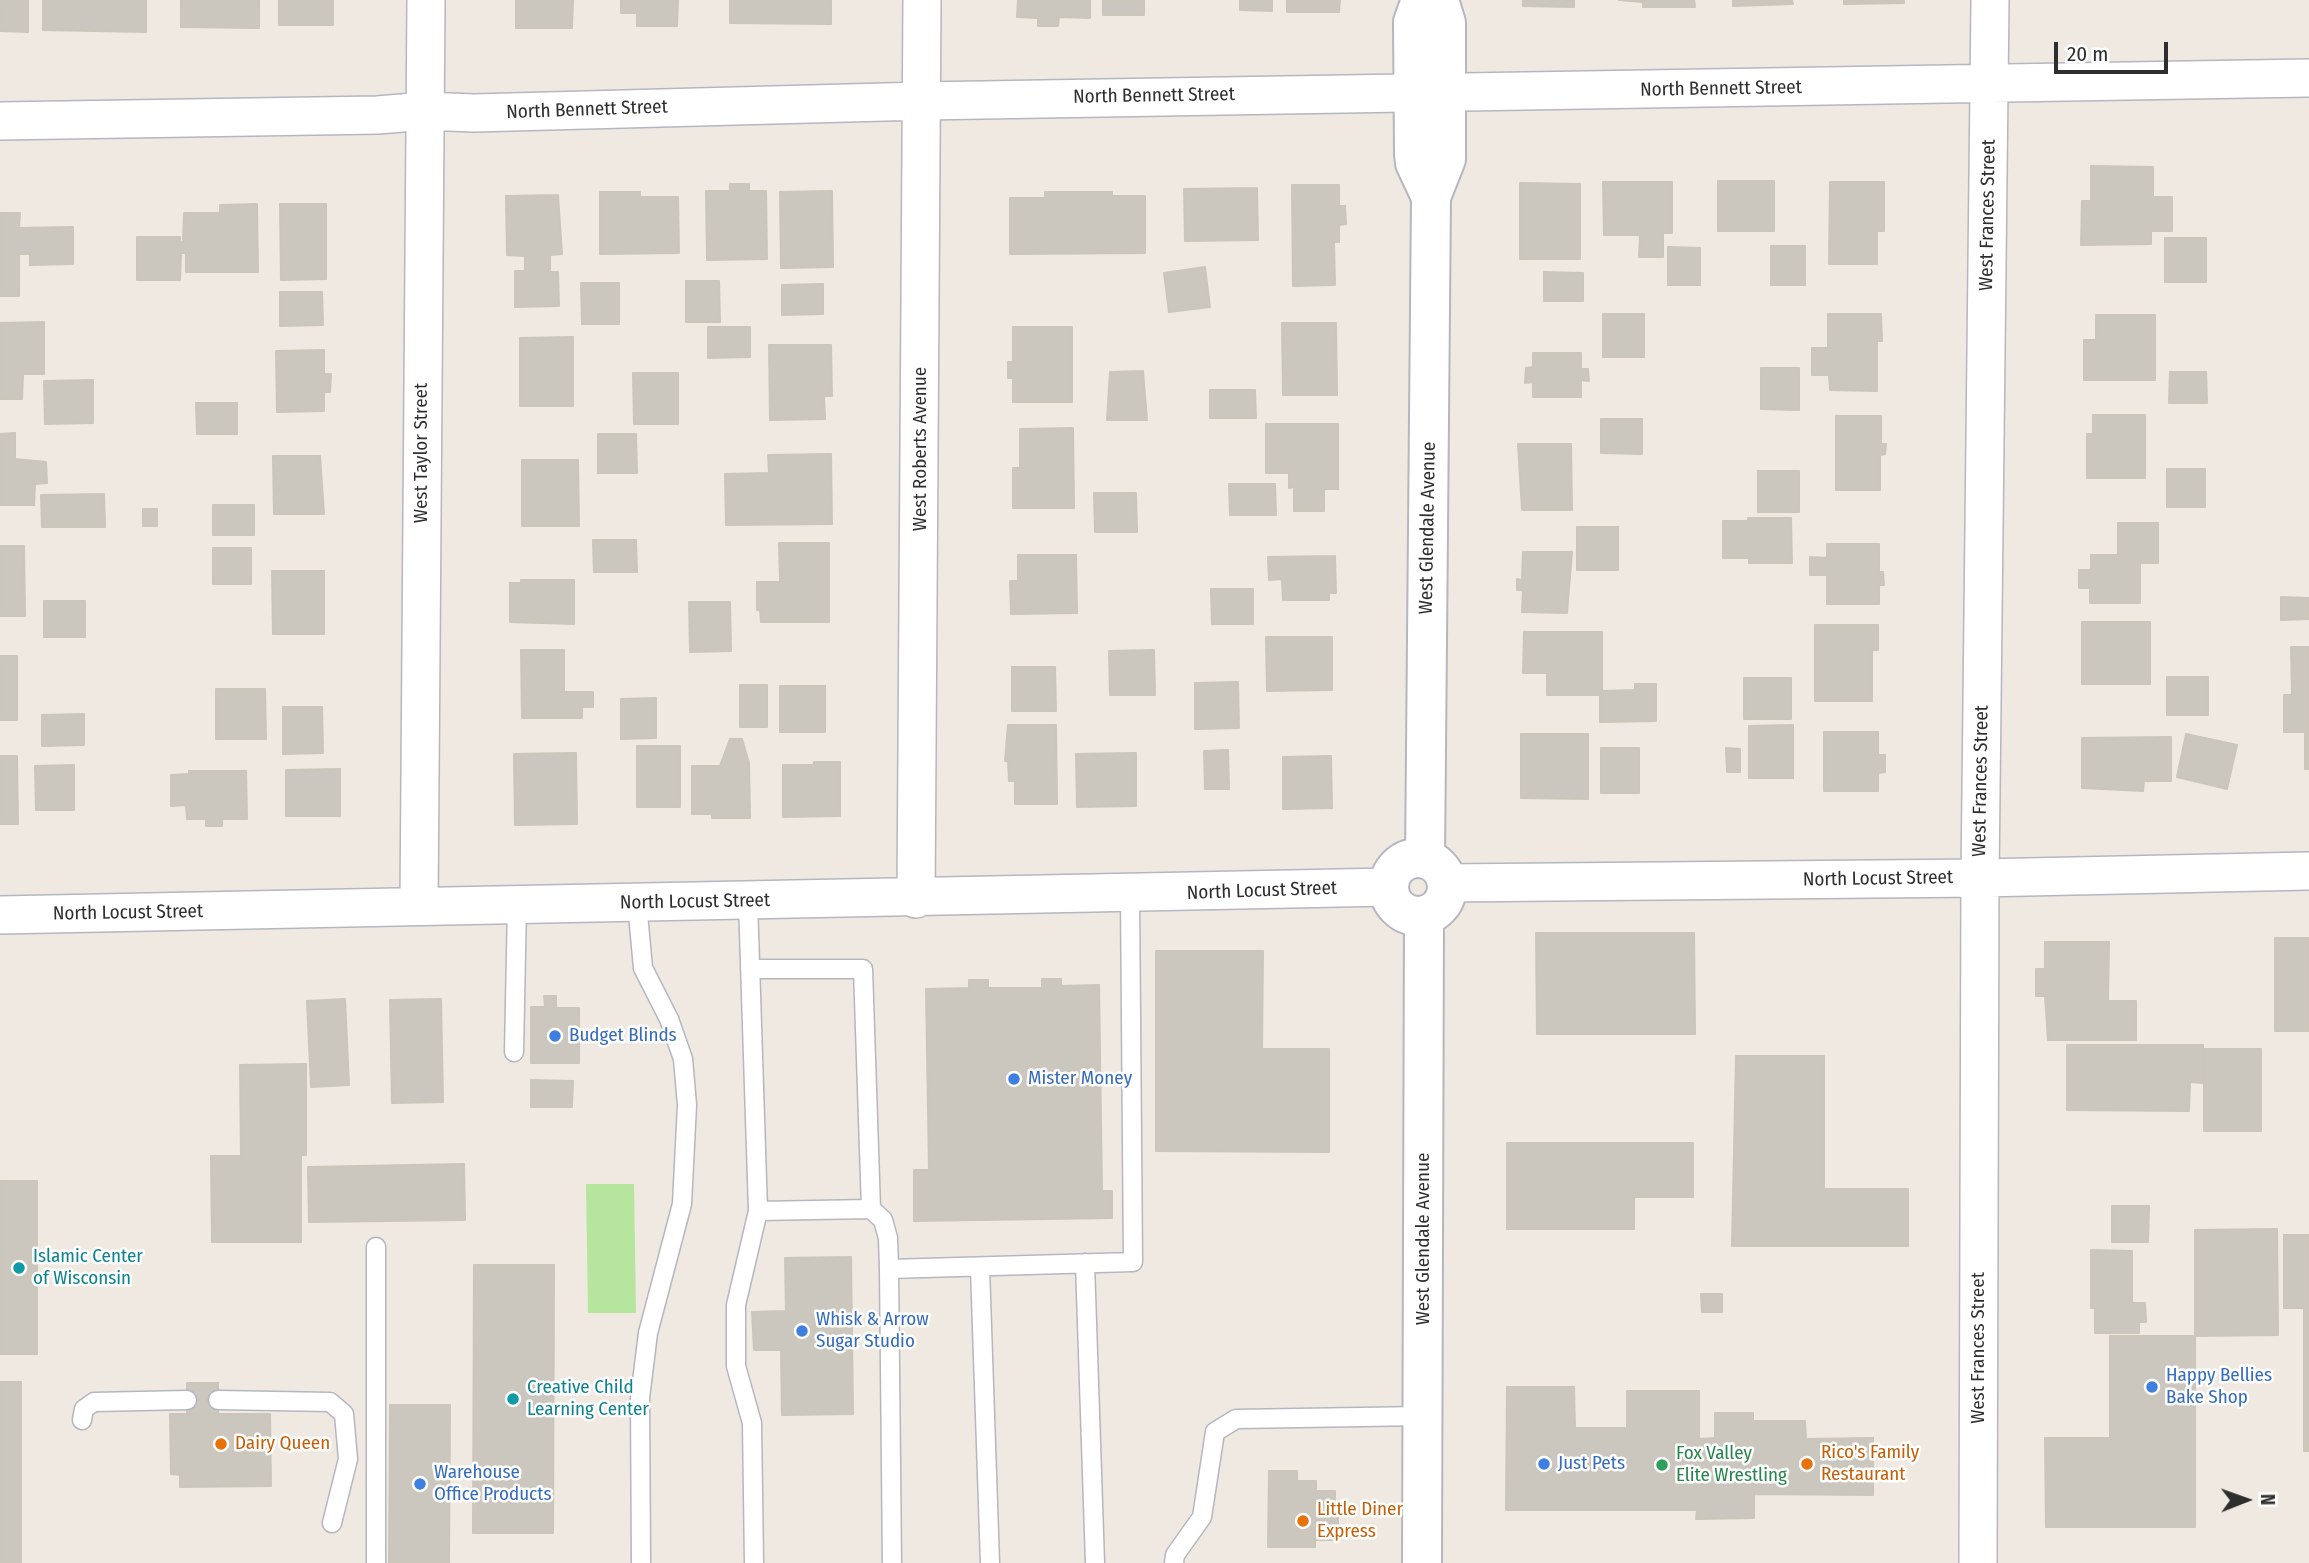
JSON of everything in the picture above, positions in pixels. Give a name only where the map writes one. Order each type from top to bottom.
[{"type":"street","name":"West Taylor Street","points":[[419,905],[426,0]]},
{"type":"street","name":"West Roberts Avenue","points":[[916,899],[922,0]]},
{"type":"street","name":"West Glendale Avenue","points":[[1421,0],[1413,22],[1446,159],[1431,197],[1436,871]]},
{"type":"street","name":"West Glendale Avenue","points":[[1430,93],[1446,23],[1439,0]]},
{"type":"street","name":"West Frances Street","points":[[1978,1563],[1980,878],[1990,0]]},
{"type":"street","name":"North Bennett Street","points":[[0,121],[378,115],[425,111],[474,113],[922,100],[2309,78]]},
{"type":"street","points":[[1408,860],[1436,871],[1444,901],[1432,913],[1424,916],[1415,916],[1400,910],[1390,896],[1389,887],[1394,871],[1400,864],[1408,860]]},
{"type":"street","name":"North Locust Street","points":[[1436,871],[1980,878],[2309,871]]},
{"type":"street","name":"North Locust Street","points":[[0,915],[419,905],[1130,895],[1389,887]]},
{"type":"street","name":"West Glendale Avenue","points":[[1422,1563],[1424,916]]},
{"type":"lane","points":[[889,1269],[1133,1262],[1130,895]]},
{"type":"lane","points":[[748,901],[758,1212],[736,1304],[736,1366],[752,1423],[754,1563]]},
{"type":"lane","points":[[637,903],[643,968],[669,1020],[683,1059],[687,1105],[682,1204],[648,1333],[640,1398],[641,1563]]},
{"type":"lane","points":[[514,1052],[517,904]]},
{"type":"lane","points":[[750,968],[863,969],[871,1209]]},
{"type":"lane","points":[[758,1212],[871,1209],[883,1220],[888,1238],[889,1269],[892,1563]]},
{"type":"lane","points":[[376,1247],[376,1563]]},
{"type":"lane","points":[[1085,1264],[1095,1563]]},
{"type":"lane","points":[[981,1268],[990,1563]]},
{"type":"lane","points":[[82,1420],[84,1409],[94,1402],[187,1400]]},
{"type":"lane","points":[[218,1400],[330,1402],[344,1414],[348,1459],[332,1523]]},
{"type":"lane","points":[[1174,1563],[1175,1555],[1202,1517],[1215,1432],[1236,1419],[1424,1416]]},
{"type":"green space","points":[[586,1184],[634,1184],[636,1313],[588,1313]]},
{"type":"building","points":[[0,0],[28,0],[28,32],[0,31]]},
{"type":"building","points":[[43,0],[146,0],[146,32],[43,30]]},
{"type":"building","points":[[181,0],[259,0],[259,28],[181,27]]},
{"type":"building","points":[[279,0],[333,0],[333,25],[279,25]]},
{"type":"building","points":[[516,0],[573,0],[572,28],[516,28]]},
{"type":"building","points":[[621,0],[678,0],[677,26],[637,26],[637,13],[621,13]]},
{"type":"building","points":[[730,0],[831,0],[831,24],[730,23]]},
{"type":"building","points":[[1018,0],[1090,0],[1090,18],[1059,17],[1058,26],[1038,26],[1038,18],[1017,17]]},
{"type":"building","points":[[1103,0],[1144,0],[1144,15],[1103,15]]},
{"type":"building","points":[[1240,0],[1272,0],[1272,11],[1240,10]]},
{"type":"building","points":[[1287,0],[1340,0],[1339,12],[1287,12]]},
{"type":"building","points":[[1523,0],[1574,0],[1574,7],[1523,6]]},
{"type":"building","points":[[1619,0],[1694,0],[1695,7],[1643,7],[1643,2]]},
{"type":"building","points":[[1733,0],[1792,0],[1793,4],[1733,6]]},
{"type":"building","points":[[1844,0],[1904,0],[1904,3],[1844,4]]},
{"type":"building","points":[[2091,166],[2153,167],[2153,197],[2172,197],[2172,231],[2151,231],[2151,244],[2081,245],[2082,201],[2091,201]]},
{"type":"building","points":[[1718,181],[1774,181],[1774,231],[1718,231]]},
{"type":"building","points":[[1603,182],[1672,182],[1672,233],[1663,233],[1663,257],[1639,257],[1640,235],[1604,235]]},
{"type":"building","points":[[1830,182],[1884,182],[1884,231],[1877,231],[1877,264],[1829,264]]},
{"type":"building","points":[[1520,183],[1580,184],[1580,259],[1520,259]]},
{"type":"building","points":[[730,184],[749,184],[749,191],[766,191],[767,259],[707,260],[706,191],[730,191]]},
{"type":"building","points":[[1292,185],[1339,185],[1339,206],[1345,206],[1346,224],[1339,225],[1339,242],[1334,242],[1335,285],[1293,286]]},
{"type":"building","points":[[1257,188],[1258,240],[1185,241],[1184,189]]},
{"type":"building","points":[[832,191],[833,267],[781,268],[780,192]]},
{"type":"building","points":[[600,192],[640,192],[640,197],[678,197],[679,253],[600,254]]},
{"type":"building","points":[[1045,192],[1112,192],[1112,196],[1145,196],[1145,253],[1010,254],[1010,198],[1045,198]]},
{"type":"building","points":[[558,195],[562,254],[550,255],[550,272],[558,272],[559,306],[515,307],[515,271],[525,271],[525,256],[507,255],[506,196]]},
{"type":"building","points":[[257,204],[258,272],[186,272],[186,253],[181,253],[180,280],[137,280],[137,237],[180,237],[180,242],[183,242],[184,213],[220,213],[220,205]]},
{"type":"building","points":[[280,204],[326,204],[326,279],[281,280]]},
{"type":"building","points":[[0,213],[20,213],[19,228],[73,227],[73,264],[30,265],[30,254],[19,254],[19,296],[0,296]]},
{"type":"building","points":[[2165,238],[2206,238],[2206,282],[2165,282]]},
{"type":"building","points":[[1771,246],[1805,246],[1805,285],[1771,285]]},
{"type":"building","points":[[1668,247],[1700,248],[1700,285],[1668,285]]},
{"type":"building","points":[[1205,267],[1210,307],[1169,312],[1164,273]]},
{"type":"building","points":[[1544,272],[1583,273],[1583,301],[1544,301]]},
{"type":"building","points":[[686,281],[719,281],[720,322],[686,322]]},
{"type":"building","points":[[581,283],[619,283],[619,324],[582,324]]},
{"type":"building","points":[[823,284],[823,314],[782,315],[782,285]]},
{"type":"building","points":[[280,292],[322,292],[323,325],[280,326]]},
{"type":"building","points":[[1603,314],[1644,314],[1644,357],[1603,357]]},
{"type":"building","points":[[1828,314],[1881,314],[1882,341],[1877,341],[1877,391],[1830,390],[1829,375],[1812,375],[1812,348],[1828,348]]},
{"type":"building","points":[[2096,315],[2155,315],[2155,380],[2084,380],[2084,340],[2096,340]]},
{"type":"building","points":[[44,322],[44,374],[23,374],[22,399],[0,399],[0,323]]},
{"type":"building","points":[[1282,323],[1336,323],[1337,395],[1283,395]]},
{"type":"building","points":[[708,327],[750,327],[750,357],[708,358]]},
{"type":"building","points":[[1013,327],[1072,327],[1072,402],[1013,402],[1013,378],[1008,378],[1008,362],[1013,362]]},
{"type":"building","points":[[573,337],[573,406],[520,406],[520,338]]},
{"type":"building","points":[[769,345],[831,345],[832,396],[824,396],[825,419],[770,420]]},
{"type":"building","points":[[324,350],[324,374],[331,374],[330,392],[324,392],[324,411],[277,412],[276,351]]},
{"type":"building","points":[[1533,353],[1581,353],[1581,369],[1588,369],[1589,381],[1581,380],[1581,397],[1533,397],[1533,382],[1525,383],[1526,368],[1533,367]]},
{"type":"building","points":[[1761,368],[1799,368],[1799,410],[1761,409]]},
{"type":"building","points":[[1143,371],[1147,420],[1107,420],[1110,372]]},
{"type":"building","points":[[2170,372],[2206,372],[2207,403],[2169,403]]},
{"type":"building","points":[[633,373],[678,373],[678,424],[634,424]]},
{"type":"building","points":[[93,380],[93,423],[45,424],[44,381]]},
{"type":"building","points":[[1210,390],[1255,390],[1256,418],[1210,418]]},
{"type":"building","points":[[196,403],[237,403],[237,434],[197,434]]},
{"type":"building","points":[[2093,415],[2145,415],[2145,478],[2087,478],[2087,434],[2093,434]]},
{"type":"building","points":[[1836,416],[1881,416],[1881,444],[1886,444],[1885,454],[1880,455],[1880,490],[1836,490]]},
{"type":"building","points":[[1601,419],[1642,419],[1642,454],[1601,453]]},
{"type":"building","points":[[1266,424],[1338,424],[1338,489],[1324,489],[1324,511],[1294,511],[1294,487],[1289,488],[1289,473],[1266,473]]},
{"type":"building","points":[[1073,428],[1074,508],[1013,508],[1013,468],[1020,468],[1020,429]]},
{"type":"building","points":[[15,433],[15,459],[46,462],[47,483],[35,484],[34,505],[0,505],[0,434]]},
{"type":"building","points":[[598,434],[636,434],[637,473],[598,473]]},
{"type":"building","points":[[1518,444],[1571,444],[1572,510],[1522,510]]},
{"type":"building","points":[[831,454],[832,524],[726,525],[725,474],[769,473],[768,455]]},
{"type":"building","points":[[273,456],[320,456],[324,514],[274,514]]},
{"type":"building","points":[[522,460],[578,460],[579,526],[522,526]]},
{"type":"building","points":[[2167,469],[2205,469],[2205,507],[2167,507]]},
{"type":"building","points":[[1758,471],[1799,471],[1799,512],[1758,512]]},
{"type":"building","points":[[1229,484],[1275,484],[1276,515],[1230,515]]},
{"type":"building","points":[[1094,493],[1136,493],[1137,532],[1095,532]]},
{"type":"building","points":[[104,494],[105,527],[42,527],[41,495]]},
{"type":"building","points":[[213,505],[254,505],[254,535],[213,535]]},
{"type":"building","points":[[143,509],[157,509],[157,526],[143,526]]},
{"type":"building","points":[[1748,518],[1791,518],[1792,563],[1749,563],[1749,558],[1723,558],[1723,521],[1748,521]]},
{"type":"building","points":[[2118,523],[2158,523],[2158,563],[2140,563],[2140,603],[2090,603],[2090,588],[2079,588],[2079,570],[2091,570],[2091,555],[2118,555]]},
{"type":"building","points":[[1577,527],[1618,527],[1618,570],[1577,570]]},
{"type":"building","points":[[593,540],[636,540],[637,572],[594,572]]},
{"type":"building","points":[[779,543],[829,543],[829,622],[761,622],[760,610],[757,610],[757,582],[780,582]]},
{"type":"building","points":[[1827,544],[1879,544],[1879,572],[1883,572],[1884,585],[1879,585],[1879,604],[1827,604],[1827,575],[1810,575],[1810,557],[1827,558]]},
{"type":"building","points":[[0,546],[24,546],[25,616],[0,616]]},
{"type":"building","points":[[213,548],[251,548],[251,584],[213,584]]},
{"type":"building","points":[[1523,552],[1572,552],[1567,613],[1522,612],[1523,590],[1517,590],[1517,579],[1522,580]]},
{"type":"building","points":[[1018,555],[1076,555],[1077,613],[1011,614],[1010,581],[1018,581]]},
{"type":"building","points":[[1335,556],[1336,593],[1329,593],[1329,600],[1283,600],[1282,579],[1269,580],[1268,557]]},
{"type":"building","points":[[272,571],[324,571],[324,634],[273,634]]},
{"type":"building","points":[[521,580],[574,580],[574,624],[510,622],[510,583],[521,583]]},
{"type":"building","points":[[1211,589],[1253,589],[1253,624],[1212,624]]},
{"type":"building","points":[[2281,597],[2309,598],[2309,619],[2281,620]]},
{"type":"building","points":[[44,601],[85,601],[85,637],[44,637]]},
{"type":"building","points":[[689,602],[730,602],[731,651],[690,652]]},
{"type":"building","points":[[2082,622],[2150,622],[2150,684],[2082,684]]},
{"type":"building","points":[[1815,625],[1878,625],[1878,650],[1872,650],[1872,701],[1815,701]]},
{"type":"building","points":[[1524,632],[1602,632],[1602,691],[1635,690],[1635,684],[1656,684],[1656,721],[1600,722],[1600,695],[1547,695],[1547,673],[1523,673]]},
{"type":"building","points":[[1266,637],[1332,637],[1332,690],[1267,691]]},
{"type":"building","points":[[2291,647],[2309,647],[2309,769],[2305,769],[2305,732],[2284,732],[2284,695],[2292,695]]},
{"type":"building","points":[[521,650],[564,650],[564,692],[593,692],[593,707],[582,707],[582,718],[522,718]]},
{"type":"building","points":[[1154,650],[1155,695],[1110,695],[1109,651]]},
{"type":"building","points":[[0,656],[17,656],[17,720],[0,720]]},
{"type":"building","points":[[1012,667],[1055,667],[1056,711],[1012,711]]},
{"type":"building","points":[[2167,677],[2208,677],[2208,715],[2167,715]]},
{"type":"building","points":[[1744,678],[1791,678],[1791,719],[1744,719]]},
{"type":"building","points":[[1238,682],[1239,728],[1195,729],[1195,683]]},
{"type":"building","points":[[740,685],[767,685],[767,727],[740,727]]},
{"type":"building","points":[[780,686],[825,686],[825,732],[780,732]]},
{"type":"building","points":[[216,689],[265,689],[266,739],[216,739]]},
{"type":"building","points":[[656,698],[656,738],[621,739],[621,699]]},
{"type":"building","points":[[283,707],[322,707],[323,753],[283,754]]},
{"type":"building","points":[[84,714],[84,745],[42,746],[42,715]]},
{"type":"building","points":[[1008,725],[1056,725],[1057,804],[1015,804],[1015,781],[1009,781],[1008,761],[1005,761]]},
{"type":"building","points":[[1793,725],[1793,778],[1749,778],[1749,726]]},
{"type":"building","points":[[1824,732],[1878,732],[1878,755],[1885,755],[1885,772],[1878,773],[1878,791],[1824,791]]},
{"type":"building","points":[[1521,734],[1588,734],[1588,799],[1521,798]]},
{"type":"building","points":[[2186,734],[2237,745],[2227,789],[2177,777]]},
{"type":"building","points":[[2171,737],[2171,781],[2144,781],[2143,791],[2082,788],[2082,738]]},
{"type":"building","points":[[730,739],[742,739],[749,763],[750,818],[712,818],[712,814],[692,814],[692,766],[720,766]]},
{"type":"building","points":[[637,746],[680,746],[680,807],[637,807]]},
{"type":"building","points":[[1601,748],[1639,748],[1639,793],[1601,793]]},
{"type":"building","points":[[1726,748],[1740,749],[1740,772],[1727,772]]},
{"type":"building","points":[[1228,750],[1229,789],[1205,789],[1204,751]]},
{"type":"building","points":[[576,753],[577,824],[515,825],[514,754]]},
{"type":"building","points":[[1136,753],[1136,806],[1077,807],[1076,754]]},
{"type":"building","points":[[0,756],[17,756],[18,824],[0,824]]},
{"type":"building","points":[[1331,756],[1332,808],[1283,809],[1283,757]]},
{"type":"building","points":[[814,762],[840,762],[840,816],[783,817],[783,765],[814,765]]},
{"type":"building","points":[[74,765],[74,810],[36,810],[35,766]]},
{"type":"building","points":[[340,769],[340,816],[286,816],[286,770]]},
{"type":"building","points":[[189,771],[246,771],[247,819],[222,819],[222,826],[206,826],[206,819],[187,819],[186,805],[171,806],[171,775],[189,774]]},
{"type":"building","points":[[1536,933],[1694,933],[1695,1034],[1537,1034]]},
{"type":"building","points":[[2275,938],[2309,938],[2309,1031],[2275,1031]]},
{"type":"building","points":[[2045,942],[2109,942],[2108,1001],[2136,1001],[2136,1040],[2048,1040],[2045,996],[2036,996],[2036,969],[2045,969]]},
{"type":"building","points":[[1156,951],[1263,951],[1262,1049],[1329,1049],[1329,1152],[1156,1151]]},
{"type":"building","name":"Mister Money","points":[[1042,979],[1061,979],[1061,986],[1099,985],[1102,1191],[1112,1191],[1112,1218],[914,1221],[914,1170],[929,1170],[926,989],[969,988],[969,980],[988,980],[988,988],[1042,988]]},
{"type":"building","name":"Budget Blinds","points":[[544,996],[556,996],[556,1008],[579,1008],[579,1063],[531,1063],[531,1007],[545,1007]]},
{"type":"building","points":[[345,999],[349,1085],[311,1087],[307,1001]]},
{"type":"building","points":[[441,999],[443,1102],[392,1103],[390,1000]]},
{"type":"building","points":[[2067,1045],[2203,1045],[2203,1083],[2190,1082],[2189,1111],[2067,1110]]},
{"type":"building","points":[[2204,1049],[2261,1049],[2261,1131],[2204,1131]]},
{"type":"building","points":[[1736,1056],[1824,1056],[1824,1189],[1908,1189],[1908,1246],[1732,1246]]},
{"type":"building","points":[[306,1064],[306,1155],[301,1155],[301,1242],[212,1242],[211,1156],[241,1156],[240,1065]]},
{"type":"building","points":[[531,1080],[573,1081],[572,1107],[531,1107]]},
{"type":"building","points":[[1507,1143],[1693,1143],[1693,1197],[1634,1197],[1634,1229],[1507,1229]]},
{"type":"building","points":[[464,1164],[465,1220],[309,1222],[308,1167]]},
{"type":"building","name":"Islamic Center of Wisconsin","points":[[0,1181],[37,1181],[37,1354],[0,1354]]},
{"type":"building","points":[[2112,1206],[2149,1206],[2148,1242],[2112,1242]]},
{"type":"building","points":[[2277,1229],[2278,1335],[2195,1336],[2195,1230]]},
{"type":"building","points":[[2284,1235],[2309,1235],[2309,1451],[2304,1451],[2304,1308],[2284,1308]]},
{"type":"building","points":[[2091,1250],[2132,1251],[2132,1303],[2145,1303],[2146,1322],[2139,1322],[2139,1333],[2095,1333],[2095,1308],[2091,1308]]},
{"type":"building","name":"Whisk & Arrow Sugar Studio","points":[[851,1257],[853,1414],[782,1415],[781,1350],[754,1350],[752,1312],[786,1311],[785,1258]]},
{"type":"building","name":"Creative Child Learning Center","points":[[474,1265],[554,1265],[553,1533],[473,1533]]},
{"type":"building","points":[[1701,1294],[1722,1294],[1722,1312],[1702,1312]]},
{"type":"building","name":"Happy Bellies Bake Shop","points":[[2110,1336],[2195,1336],[2195,1527],[2046,1527],[2045,1438],[2110,1438]]},
{"type":"building","points":[[0,1382],[21,1382],[21,1563],[0,1563]]},
{"type":"building","points":[[187,1383],[218,1383],[218,1414],[187,1414]]},
{"type":"building","points":[[1507,1387],[1574,1387],[1575,1428],[1627,1428],[1627,1391],[1699,1391],[1699,1439],[1715,1438],[1715,1413],[1753,1413],[1753,1421],[1805,1421],[1806,1439],[1873,1438],[1873,1495],[1754,1494],[1754,1518],[1696,1519],[1697,1510],[1506,1510]]},
{"type":"building","name":"Warehouse Office Products","points":[[390,1405],[450,1405],[449,1563],[389,1563]]},
{"type":"building","name":"Dairy Queen","points":[[170,1414],[270,1414],[271,1486],[180,1487],[180,1475],[171,1474]]},
{"type":"building","name":"Little Diner Express","points":[[1269,1471],[1297,1471],[1297,1481],[1316,1481],[1316,1491],[1335,1491],[1335,1503],[1338,1503],[1338,1540],[1315,1540],[1315,1547],[1268,1547]]},
{"type":"place","name":"Budget Blinds","points":[[555,1036]]},
{"type":"place","name":"Mister Money","points":[[1014,1079]]},
{"type":"place","name":"Islamic Center of Wisconsin","points":[[19,1268]]},
{"type":"place","name":"Whisk & Arrow Sugar Studio","points":[[802,1331]]},
{"type":"place","name":"Happy Bellies Bake Shop","points":[[2152,1387]]},
{"type":"place","name":"Creative Child Learning Center","points":[[513,1399]]},
{"type":"place","name":"Dairy Queen","points":[[221,1444]]},
{"type":"place","name":"Just Pets","points":[[1544,1464]]},
{"type":"place","name":"Rico's Family Restaurant","points":[[1807,1464]]},
{"type":"place","name":"Fox Valley Elite Wrestling","points":[[1662,1465]]},
{"type":"place","name":"Warehouse Office Products","points":[[420,1484]]},
{"type":"place","name":"Little Diner Express","points":[[1303,1521]]}]
